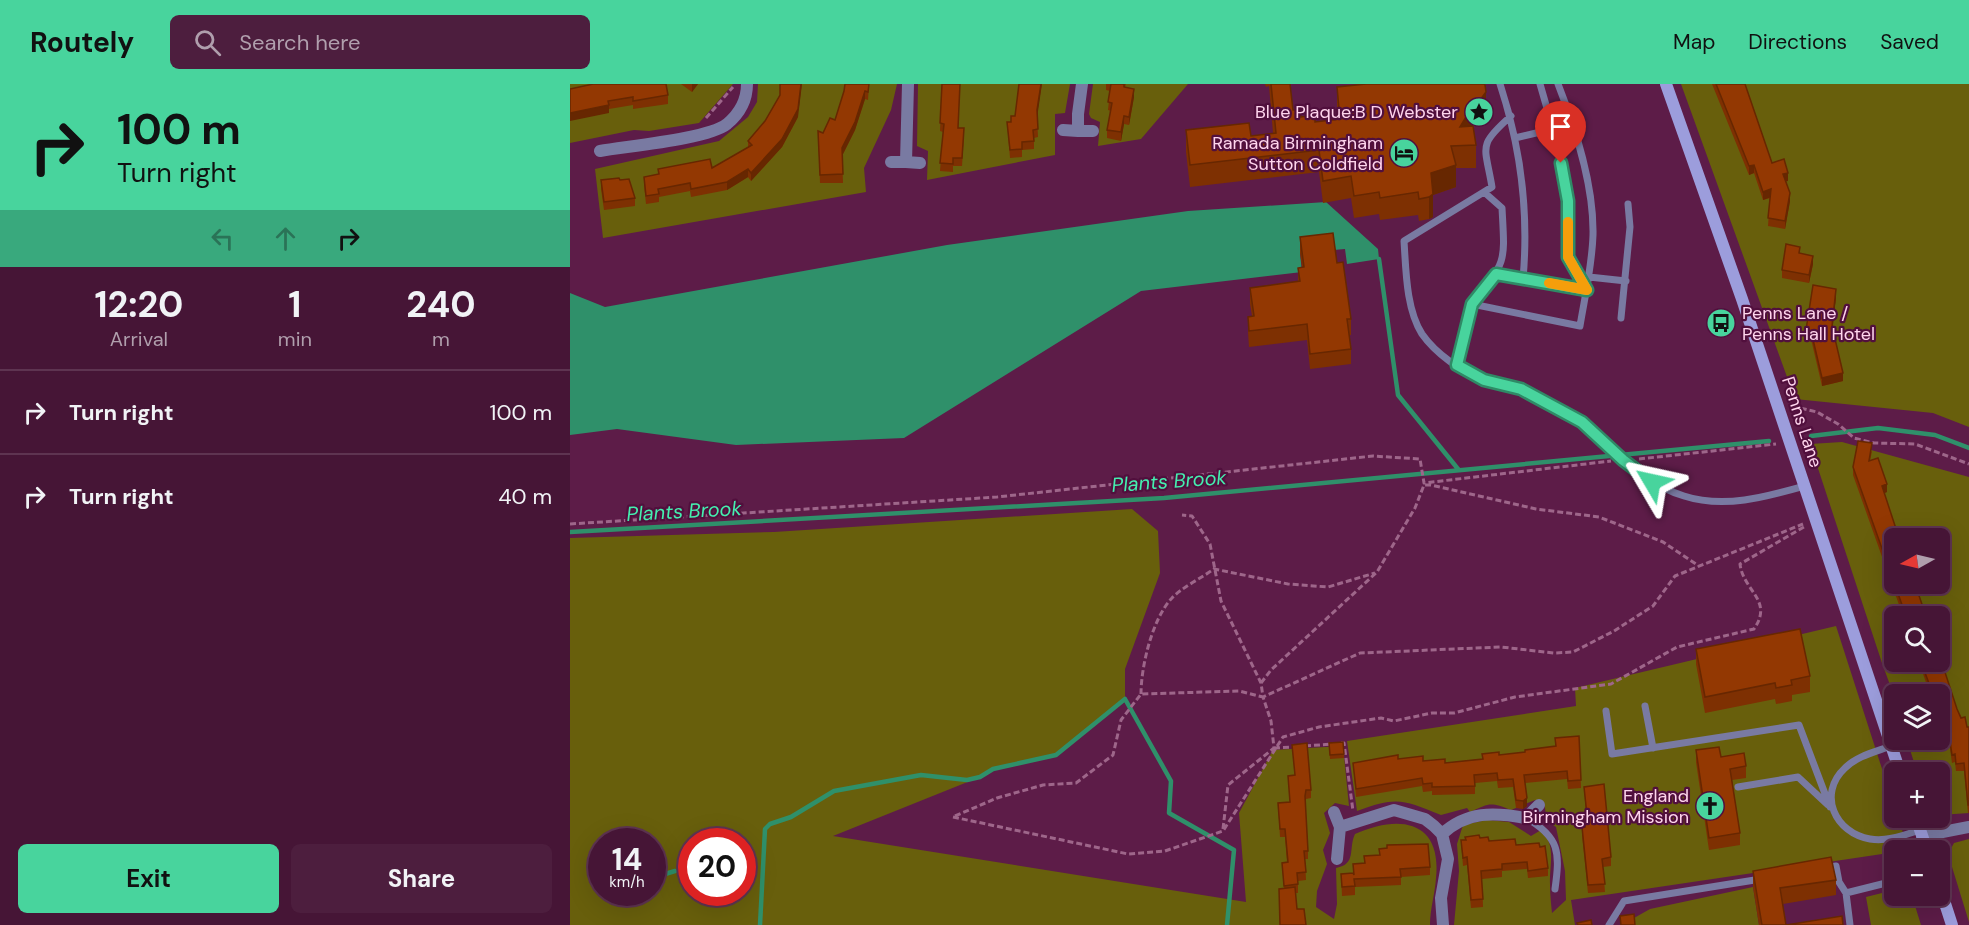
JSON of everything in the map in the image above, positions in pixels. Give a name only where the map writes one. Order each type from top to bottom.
[{"type":"main road","name":"Penns Lane","points":[[1666,84],[1742,299],[1884,725]]},
{"type":"main road","points":[[1919,828],[1923,840]]},
{"type":"main road","points":[[1946,906],[1952,925]]},
{"type":"street","points":[[600,151],[691,135],[725,125],[740,111],[747,84]]},
{"type":"street","points":[[906,162],[908,84]]},
{"type":"street","points":[[1078,130],[1082,84]]},
{"type":"street","points":[[1063,130],[1093,131]]},
{"type":"street","points":[[891,162],[921,162]]},
{"type":"street","points":[[1526,818],[1539,805]]},
{"type":"street","points":[[1340,827],[1394,810],[1425,819],[1442,834],[1448,859],[1441,898],[1443,925]]},
{"type":"street","points":[[1334,812],[1340,827],[1337,859]]},
{"type":"street","points":[[1442,834],[1454,823],[1470,816],[1487,813],[1526,818]]},
{"type":"street","points":[[1526,818],[1530,831]]},
{"type":"street","points":[[1921,833],[1969,827]]},
{"type":"lane","points":[[1540,84],[1553,129],[1568,201],[1568,257],[1587,290]]},
{"type":"lane","points":[[1472,304],[1580,326],[1589,277],[1593,234],[1591,196],[1570,117],[1558,84]]},
{"type":"lane","points":[[1503,85],[1515,138],[1526,215],[1523,279]]},
{"type":"lane","points":[[1511,117],[1488,136],[1486,146],[1492,187],[1404,241],[1411,302],[1421,332],[1437,351],[1457,365],[1484,380],[1521,389],[1582,422],[1623,460],[1652,482],[1684,496],[1710,502],[1738,501],[1804,486]]},
{"type":"lane","points":[[1515,138],[1553,129],[1570,117]]},
{"type":"lane","points":[[1457,365],[1472,304],[1496,274],[1504,257],[1502,208],[1484,192]]},
{"type":"lane","points":[[1621,318],[1630,227],[1628,204]]},
{"type":"lane","points":[[1496,274],[1587,290]]},
{"type":"lane","points":[[1589,277],[1626,282]]},
{"type":"lane","points":[[1645,706],[1653,748]]},
{"type":"lane","points":[[1606,711],[1612,754],[1799,725],[1830,807],[1839,823],[1854,836],[1873,840],[1921,833]]},
{"type":"lane","points":[[1830,807],[1830,792],[1837,777],[1846,767],[1859,758],[1884,749]]},
{"type":"lane","points":[[1738,787],[1798,777],[1830,807]]},
{"type":"lane","points":[[1526,818],[1546,829],[1553,840],[1557,863],[1555,889]]},
{"type":"lane","points":[[1812,870],[1836,866],[1839,882],[1846,893],[1850,925]]},
{"type":"lane","points":[[1609,925],[1624,902],[1765,878]]},
{"type":"lane","points":[[1846,893],[1884,884]]},
{"type":"path","points":[[691,135],[735,84]]},
{"type":"path","points":[[1794,411],[1792,405],[1817,412],[1839,424],[1854,438],[1874,443],[1915,444],[1969,464]]},
{"type":"path","points":[[570,524],[997,497],[1373,456],[1420,459],[1424,483]]},
{"type":"path","points":[[1261,683],[1271,670],[1377,572],[1415,508],[1424,485],[1536,509],[1599,517],[1631,527],[1663,542],[1699,566]]},
{"type":"path","points":[[1182,515],[1192,516],[1210,544],[1221,601],[1261,683],[1271,721],[1274,748]]},
{"type":"path","points":[[1141,694],[1239,691],[1263,697],[1360,653],[1501,647],[1573,652],[1614,631],[1653,606],[1675,576],[1816,520]]},
{"type":"path","points":[[1377,572],[1328,588],[1288,584],[1214,568],[1172,597],[1156,626],[1141,668],[1141,694],[1121,720],[1113,755],[1076,783],[1043,785],[997,798],[953,817],[1128,854],[1165,851],[1223,831],[1282,737],[1319,727],[1381,718],[1394,721],[1432,713],[1454,713],[1515,697],[1611,684],[1677,647],[1754,629],[1759,622],[1761,608],[1758,597],[1741,575],[1740,564],[1816,520]]},
{"type":"path","points":[[1223,831],[1228,785],[1274,748],[1344,743],[1348,783],[1356,821]]},
{"type":"shaded area","points":[[570,84],[733,84],[699,123],[649,131],[634,130],[570,143]]},
{"type":"shaded area","points":[[758,84],[897,84],[891,110],[864,168],[866,192],[603,238],[595,169],[719,141],[748,117],[757,102]]},
{"type":"shaded area","points":[[918,84],[1070,84],[1065,113],[1055,114],[1055,155],[927,180],[928,151],[917,146]]},
{"type":"shaded area","points":[[1093,84],[1188,84],[1141,139],[1098,146],[1100,122],[1091,118],[1089,114]]},
{"type":"shaded area","points":[[1681,84],[1969,84],[1969,427],[1933,413],[1795,399]]},
{"type":"shaded area","points":[[1326,202],[1378,249],[1379,259],[1347,264],[1345,249],[1300,253],[1302,272],[1141,291],[904,438],[736,445],[617,429],[570,435],[570,293],[605,307],[947,245],[1188,211]]},
{"type":"shaded area","points":[[1842,442],[1969,477],[1969,813],[1950,814],[1950,762],[1914,762],[1910,750],[1950,750],[1950,684],[1890,684],[1885,672],[1950,672],[1950,606],[1884,606],[1884,668],[1810,444]]},
{"type":"shaded area","points":[[1132,509],[1158,531],[1160,573],[1125,669],[1125,699],[1056,755],[993,769],[980,777],[833,836],[1246,902],[1239,813],[1273,750],[1343,746],[1349,806],[1335,803],[1324,813],[1330,833],[1323,850],[1327,864],[1317,891],[1316,907],[1334,919],[1337,904],[1336,868],[1347,863],[1355,834],[1387,824],[1402,824],[1425,833],[1432,844],[1436,859],[1436,878],[1430,925],[570,925],[570,538],[774,532]]},
{"type":"shaded area","points":[[1836,626],[1884,775],[1884,828],[1901,828],[1906,840],[1884,840],[1884,854],[1571,900],[1575,925],[1454,925],[1459,871],[1457,844],[1463,825],[1487,820],[1509,822],[1531,836],[1541,830],[1551,849],[1552,913],[1566,900],[1565,871],[1556,827],[1547,821],[1544,802],[1535,800],[1511,810],[1490,805],[1470,812],[1467,808],[1441,815],[1400,802],[1382,803],[1357,811],[1347,741],[1576,706],[1575,688]]},
{"type":"shaded area","points":[[1969,839],[1969,922],[1950,860],[1950,850],[1954,843]]},
{"type":"shaded area","points":[[1753,887],[1759,925],[1635,925],[1634,918],[1650,909]]},
{"type":"shaded area","points":[[1884,892],[1884,906],[1915,906],[1921,925],[1871,925],[1866,897]]},
{"type":"building","points":[[593,84],[666,84],[668,95],[633,101],[633,97],[608,101],[609,105],[570,113],[570,89]]},
{"type":"building","points":[[780,84],[801,84],[798,109],[782,139],[751,173],[748,169],[727,182],[691,189],[690,183],[658,189],[659,194],[646,196],[644,177],[659,174],[658,169],[710,159],[712,168],[752,145],[748,141],[765,121],[780,95]]},
{"type":"building","points":[[845,84],[869,84],[868,92],[865,91],[855,122],[842,148],[843,174],[820,175],[818,131],[823,133],[830,118],[835,120]]},
{"type":"building","points":[[942,84],[960,84],[958,128],[964,128],[962,158],[953,158],[953,164],[940,163],[944,124],[940,123]]},
{"type":"building","points":[[1019,84],[1041,84],[1037,110],[1038,129],[1033,130],[1034,141],[1022,142],[1022,149],[1010,150],[1007,122],[1011,122],[1011,116],[1015,116]]},
{"type":"building","points":[[1111,84],[1124,84],[1124,87],[1134,89],[1129,117],[1124,116],[1121,132],[1107,130],[1112,103],[1108,102]]},
{"type":"building","name":"Ramada Birmingham Sutton Coldfield","points":[[1271,84],[1290,84],[1293,110],[1300,110],[1301,117],[1315,115],[1315,122],[1340,119],[1337,87],[1366,84],[1484,84],[1486,92],[1480,100],[1476,100],[1460,127],[1473,126],[1476,145],[1451,146],[1456,165],[1431,173],[1433,194],[1429,197],[1419,199],[1418,192],[1380,198],[1379,192],[1354,196],[1351,176],[1323,181],[1319,150],[1190,165],[1186,130],[1249,123],[1251,136],[1276,133]]},
{"type":"building","points":[[1716,84],[1745,84],[1772,163],[1784,159],[1788,173],[1783,174],[1790,193],[1785,221],[1768,218],[1771,189],[1763,192],[1754,165],[1749,166]]},
{"type":"building","points":[[619,178],[620,180],[629,179],[635,198],[604,202],[601,180]]},
{"type":"building","points":[[1333,233],[1337,263],[1343,262],[1351,319],[1347,319],[1351,349],[1310,354],[1307,324],[1249,331],[1248,317],[1254,316],[1250,288],[1300,281],[1298,268],[1304,267],[1300,237]]},
{"type":"building","points":[[1786,244],[1800,247],[1799,253],[1813,256],[1809,275],[1782,270]]},
{"type":"building","points":[[1813,285],[1836,289],[1832,326],[1843,373],[1822,378],[1811,331],[1806,330]]},
{"type":"building","points":[[1858,441],[1872,443],[1869,461],[1878,458],[1887,484],[1882,486],[1896,528],[1884,528],[1884,554],[1853,467]]},
{"type":"building","points":[[1898,594],[1918,594],[1923,606],[1903,606]]},
{"type":"building","points":[[1800,629],[1810,676],[1791,680],[1792,685],[1776,688],[1775,683],[1705,697],[1696,649]]},
{"type":"building","points":[[1925,672],[1945,672],[1949,684],[1929,684]]},
{"type":"building","points":[[1950,688],[1961,718],[1965,717],[1967,727],[1969,727],[1969,805],[1964,763],[1956,764],[1955,754],[1952,755]]},
{"type":"building","points":[[1579,736],[1581,780],[1568,781],[1567,771],[1524,775],[1527,798],[1523,801],[1516,800],[1513,779],[1498,780],[1497,773],[1474,775],[1475,786],[1432,787],[1432,783],[1423,784],[1422,778],[1356,789],[1353,763],[1398,755],[1398,759],[1423,756],[1423,761],[1445,759],[1445,763],[1483,759],[1482,754],[1525,752],[1525,750],[1556,746],[1555,738]]},
{"type":"building","points":[[1343,742],[1344,754],[1330,755],[1329,743]]},
{"type":"building","points":[[1307,743],[1311,790],[1306,790],[1305,796],[1308,851],[1304,851],[1306,872],[1297,873],[1298,884],[1284,886],[1282,863],[1288,862],[1285,829],[1280,829],[1278,803],[1290,802],[1288,776],[1295,775],[1292,745]]},
{"type":"building","points":[[1719,747],[1721,757],[1744,753],[1746,766],[1730,769],[1740,833],[1709,838],[1696,750]]},
{"type":"building","points":[[1604,784],[1611,857],[1602,859],[1605,884],[1588,885],[1582,827],[1585,827],[1584,815],[1587,815],[1584,787]]},
{"type":"building","points":[[1479,835],[1480,838],[1488,837],[1489,841],[1515,839],[1516,845],[1539,843],[1540,847],[1545,846],[1548,868],[1528,871],[1527,862],[1502,864],[1502,869],[1481,871],[1483,899],[1471,900],[1467,857],[1463,858],[1461,840],[1466,840],[1465,837]]},
{"type":"building","points":[[1428,844],[1430,867],[1400,869],[1401,877],[1354,879],[1355,886],[1342,887],[1341,874],[1353,873],[1354,875],[1353,864],[1365,863],[1364,856],[1380,855],[1379,849],[1387,848],[1387,845]]},
{"type":"building","points":[[1831,857],[1836,880],[1780,888],[1786,925],[1762,925],[1753,871]]},
{"type":"building","points":[[1295,887],[1297,909],[1304,909],[1306,925],[1280,925],[1279,889]]},
{"type":"building","points":[[1634,914],[1635,925],[1621,925],[1620,916]]},
{"type":"building","points":[[1842,916],[1843,925],[1786,925]]},
{"type":"building","points":[[1591,920],[1592,925],[1578,925],[1577,923]]},
{"type":"waterway","points":[[1379,259],[1398,395],[1458,469]]},
{"type":"waterway","name":"Plants Brook","points":[[1811,436],[1878,428],[1935,435],[1969,448]]},
{"type":"waterway","name":"Plants Brook","points":[[570,532],[1164,498],[1769,441]]},
{"type":"waterway","points":[[760,925],[765,829],[770,824],[791,817],[834,791],[921,775],[967,780],[980,777],[993,769],[1056,755],[1125,699],[1171,781],[1169,813],[1234,850],[1227,925]]},
{"type":"waterway","points":[[666,874],[675,871]]},
{"type":"slow traffic","points":[[1549,283],[1587,290],[1568,257],[1568,222]]},
{"type":"place","name":"Blue Plaque:B D Webster","points":[[1479,112]]},
{"type":"place","name":"Ramada Birmingham Sutton Coldfield","points":[[1404,153]]},
{"type":"place","name":"Penns Lane / Penns Hall Hotel","points":[[1721,323]]},
{"type":"place","name":"England Birmingham Mission","points":[[1710,806]]},
{"type":"route","points":[[1561,163],[1568,201],[1568,257],[1587,290],[1496,274],[1472,304],[1457,365],[1484,380],[1521,389],[1582,422],[1623,460],[1652,482]]}]
